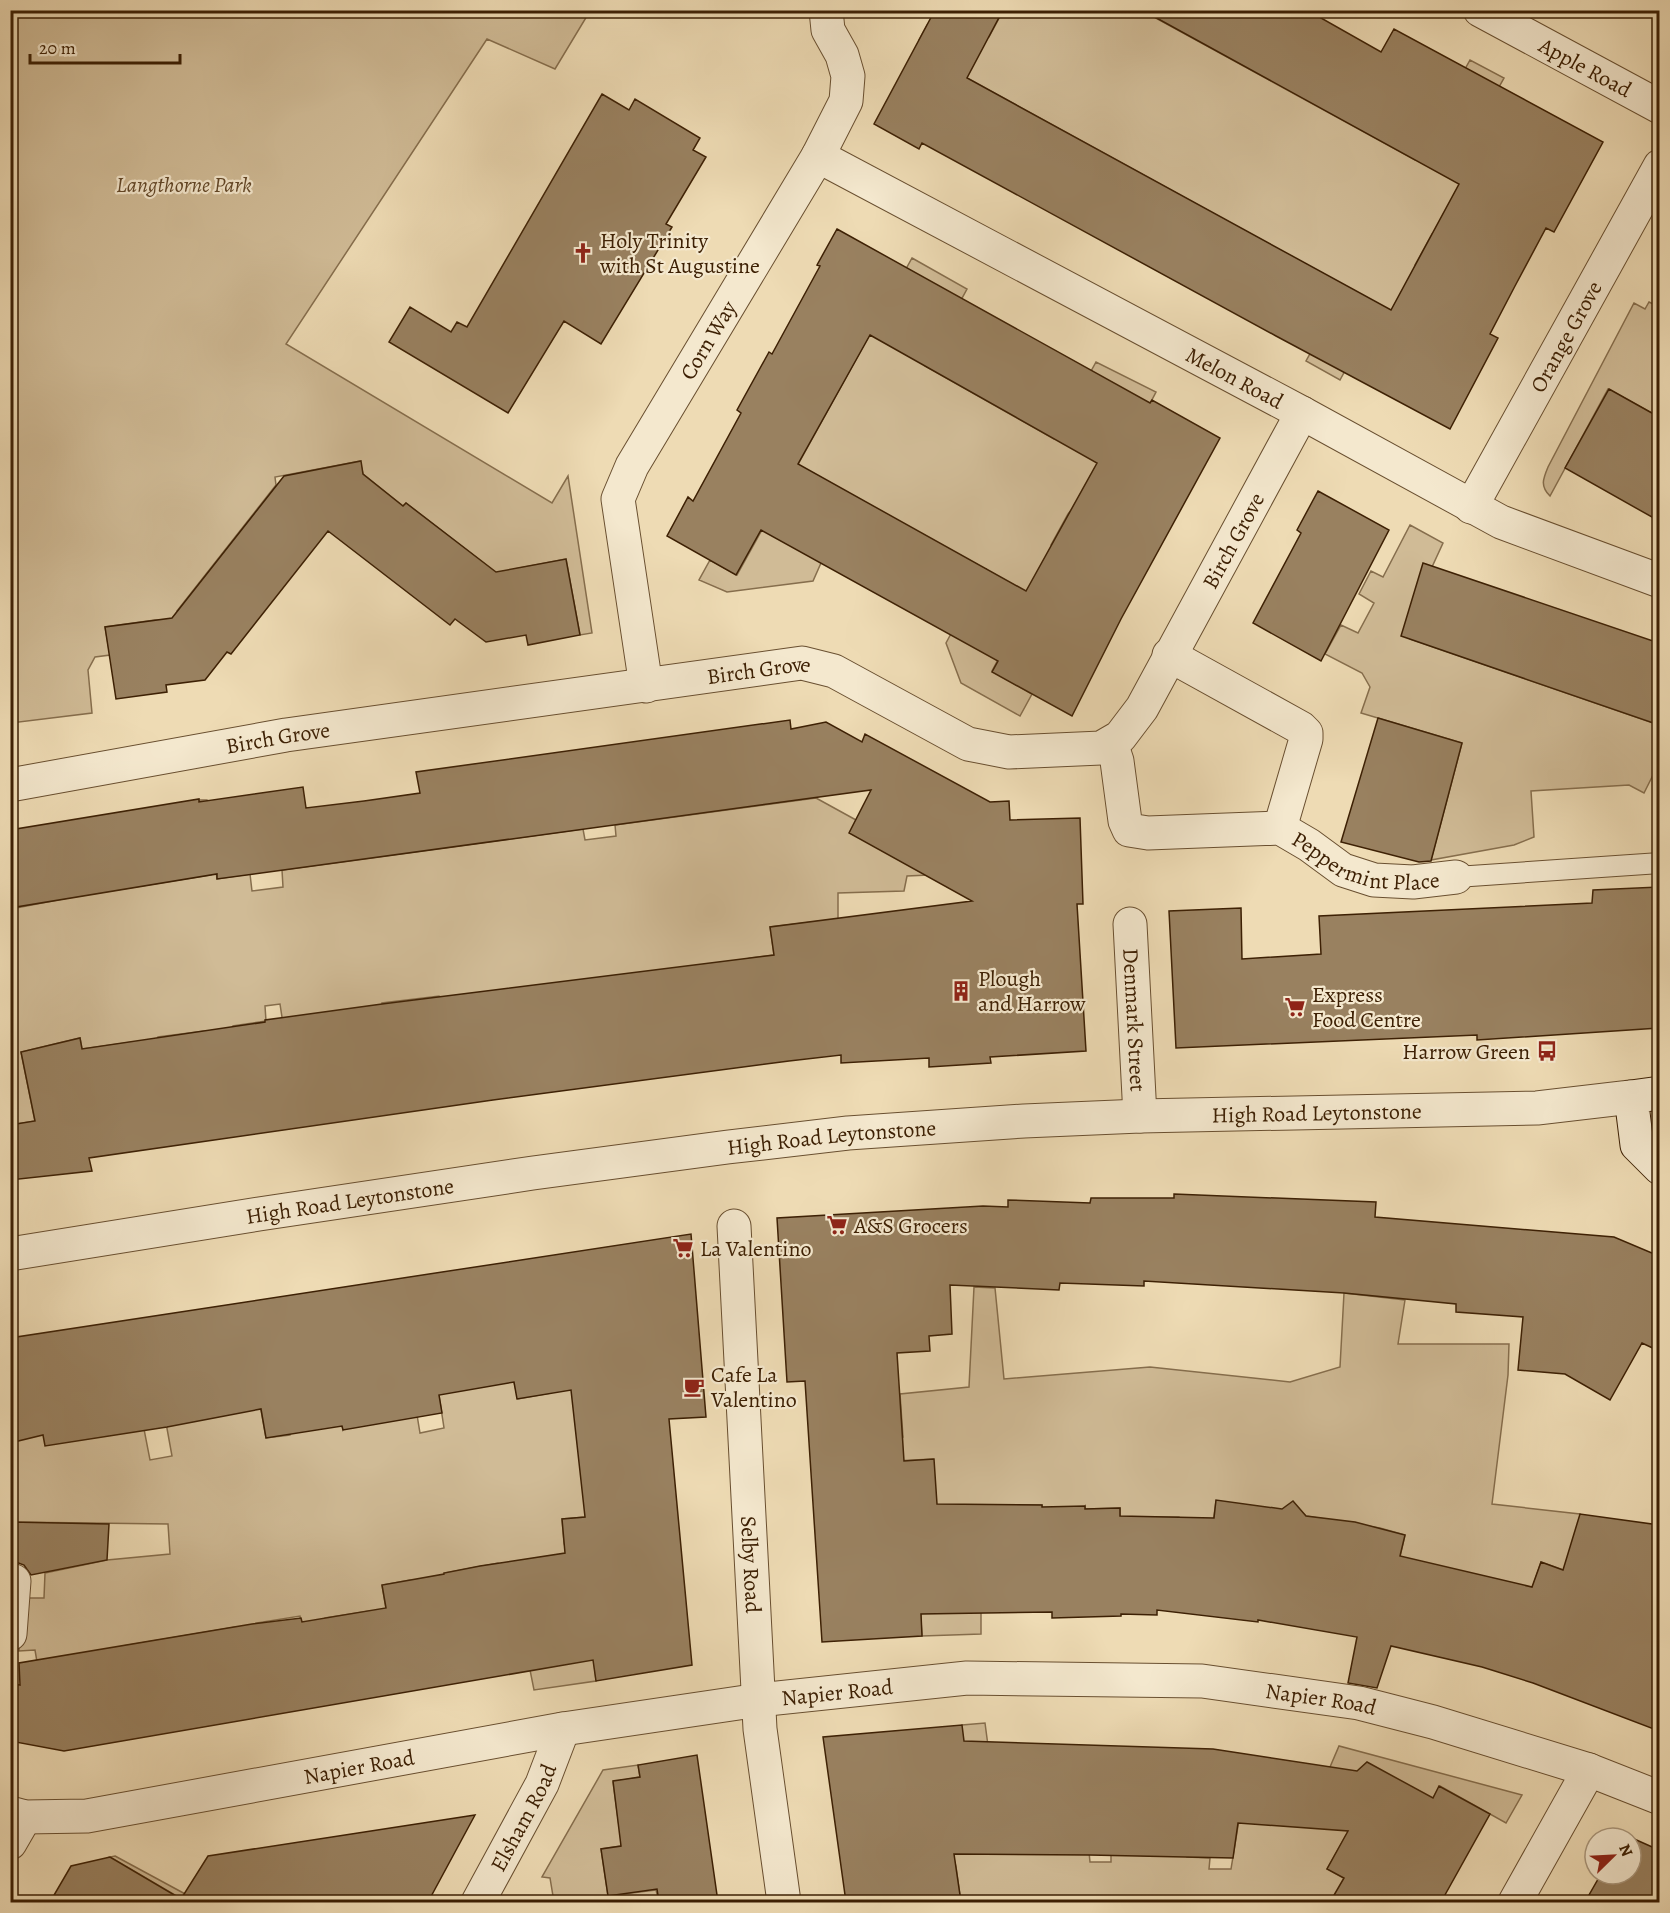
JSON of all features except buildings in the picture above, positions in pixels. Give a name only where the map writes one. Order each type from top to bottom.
[{"type":"street","name":"Corn Way","points":[[646,686],[618,499],[632,466],[818,156],[846,101],[848,76],[842,55],[828,30],[826,10]]},
{"type":"street","name":"Apple Road","points":[[1480,10],[1659,107]]},
{"type":"street","name":"Melon Road","points":[[818,156],[1302,412],[1471,507],[1501,522],[1659,581]]},
{"type":"street","name":"Orange Grove","points":[[1471,507],[1659,166]]},
{"type":"street","name":"Birch Grove","points":[[10,785],[286,735],[802,663],[834,671],[968,744],[1009,752],[1101,748],[1128,729],[1142,708],[1302,412]]},
{"type":"street","name":"Peppermint Place","points":[[1170,655],[1301,728],[1306,733],[1280,828]]},
{"type":"street","name":"Peppermint Place","points":[[1111,743],[1125,821],[1129,830],[1148,833],[1280,828],[1309,845],[1342,870],[1374,880],[1413,882],[1456,878]]},
{"type":"street","name":"Denmark Street","points":[[1130,924],[1140,1116]]},
{"type":"street","name":"High Road Leytonstone","points":[[10,1254],[499,1178],[728,1147],[860,1132],[1140,1116],[1537,1108],[1645,1095]]},
{"type":"street","points":[[1645,1095],[1637,1145],[1659,1168]]},
{"type":"street","name":"Selby Road","points":[[734,1226],[760,1729],[784,1902]]},
{"type":"street","points":[[10,1634],[14,1581]]},
{"type":"street","name":"Napier Road","points":[[15,1824],[87,1816],[563,1729],[759,1700],[967,1678],[1202,1681],[1359,1703],[1433,1722],[1588,1770],[1659,1798]]},
{"type":"street","name":"Elsham Road","points":[[478,1902],[542,1784],[563,1729]]},
{"type":"street","points":[[1515,1902],[1588,1770]]},
{"type":"lane","points":[[1456,878],[1659,863]]},
{"type":"green space","name":"Langthorne Park","points":[[11,11],[590,11],[555,69],[487,39],[286,344],[552,503],[568,476],[592,633],[580,635],[566,559],[514,569],[518,590],[406,503],[403,506],[363,474],[360,461],[275,477],[276,485],[177,611],[188,621],[155,620],[105,627],[110,655],[95,657],[88,670],[92,713],[11,723]]},
{"type":"green space","points":[[1003,11],[1143,11],[1415,160],[1470,60],[1504,78],[1480,121],[1450,243],[1432,234],[1415,265],[1434,276],[1364,336],[1340,380],[1306,361],[1347,287],[960,74],[964,64],[919,40],[927,25],[989,37]]},
{"type":"green space","points":[[912,258],[967,289],[925,366],[1054,439],[1096,362],[1156,392],[1134,434],[1068,514],[1051,545],[1068,554],[1008,641],[992,671],[1032,694],[1020,716],[961,683],[946,643],[986,569],[821,563],[813,581],[727,592],[699,580],[710,560],[737,575]]},
{"type":"green space","points":[[1649,302],[1659,307],[1659,417],[1608,389],[1550,496],[1543,482],[1548,467],[1634,303],[1645,309]]},
{"type":"green space","points":[[1410,525],[1443,543],[1432,567],[1410,639],[1659,725],[1659,763],[1644,793],[1629,785],[1531,791],[1534,837],[1514,845],[1431,860],[1462,743],[1361,713],[1370,687],[1362,673],[1325,654],[1341,625],[1358,633],[1374,603],[1359,594],[1371,571],[1383,577]]},
{"type":"green space","points":[[816,798],[856,820],[973,873],[907,876],[904,891],[838,893],[838,919],[770,927],[774,955],[750,958],[446,1050],[439,996],[382,1003],[389,1057],[290,1070],[280,1004],[265,1006],[266,1021],[233,1026],[240,1077],[211,1081],[204,1031],[158,1037],[165,1091],[132,1042],[82,1049],[80,1038],[21,1052],[35,1121],[11,1125],[11,909],[211,875],[199,800],[207,800],[217,879],[250,874],[252,891],[283,887],[282,870],[583,829],[585,840],[616,836],[615,825]]},
{"type":"green space","points":[[974,1287],[995,1288],[1004,1379],[1150,1367],[1290,1382],[1340,1367],[1344,1293],[1405,1300],[1398,1344],[1509,1344],[1508,1375],[1492,1504],[1580,1514],[1608,1543],[1659,1559],[1659,1647],[1654,1665],[1563,1570],[1541,1562],[1532,1589],[1393,1586],[1405,1535],[1380,1528],[1306,1516],[1299,1509],[1279,1512],[1216,1501],[1208,1559],[1179,1517],[1157,1517],[1120,1557],[1120,1508],[1085,1509],[1085,1506],[1043,1556],[1042,1505],[994,1505],[981,1613],[981,1634],[922,1636],[920,1605],[933,1459],[873,1462],[872,1439],[903,1437],[900,1394],[969,1387]]},
{"type":"green space","points":[[404,1336],[420,1433],[444,1428],[437,1382],[514,1382],[518,1399],[551,1393],[584,1361],[587,1517],[562,1519],[564,1543],[592,1644],[596,1681],[534,1690],[519,1615],[498,1563],[444,1573],[453,1629],[410,1580],[382,1585],[391,1638],[369,1611],[325,1618],[307,1652],[300,1616],[256,1623],[262,1659],[235,1627],[123,1646],[42,1691],[35,1650],[19,1651],[21,1598],[44,1598],[45,1573],[107,1560],[170,1554],[168,1524],[11,1522],[10,1443],[15,1398],[144,1429],[150,1460],[172,1456],[164,1412],[252,1360],[266,1438],[290,1435],[329,1347],[343,1430]]},
{"type":"green space","points":[[985,1723],[996,1806],[1089,1852],[1090,1862],[1111,1862],[1111,1810],[1195,1810],[1187,1857],[1210,1858],[1209,1869],[1231,1869],[1239,1820],[1320,1768],[1330,1767],[1339,1746],[1522,1795],[1506,1823],[1440,1786],[1433,1798],[1349,1830],[1327,1869],[1378,1897],[1375,1902],[1344,1902],[1334,1897],[1330,1902],[961,1902],[956,1867],[935,1781],[962,1725]]},
{"type":"green space","points":[[638,1765],[640,1777],[613,1782],[619,1826],[650,1842],[601,1849],[608,1896],[656,1890],[659,1902],[554,1902],[550,1878],[542,1877],[603,1770]]},
{"type":"green space","points":[[115,1856],[200,1902],[181,1902],[182,1899],[110,1857]]},
{"type":"place","name":"Holy Trinity with St Augustine","points":[[583,253]]},
{"type":"place","name":"Plough and Harrow","points":[[961,991]]},
{"type":"place","name":"Express Food Centre","points":[[1295,1007]]},
{"type":"place","name":"Harrow Green","points":[[1547,1051]]},
{"type":"place","name":"A&S Grocers","points":[[837,1225]]},
{"type":"place","name":"La Valentino","points":[[683,1248]]},
{"type":"place","name":"Cafe La Valentino","points":[[694,1387]]}]
